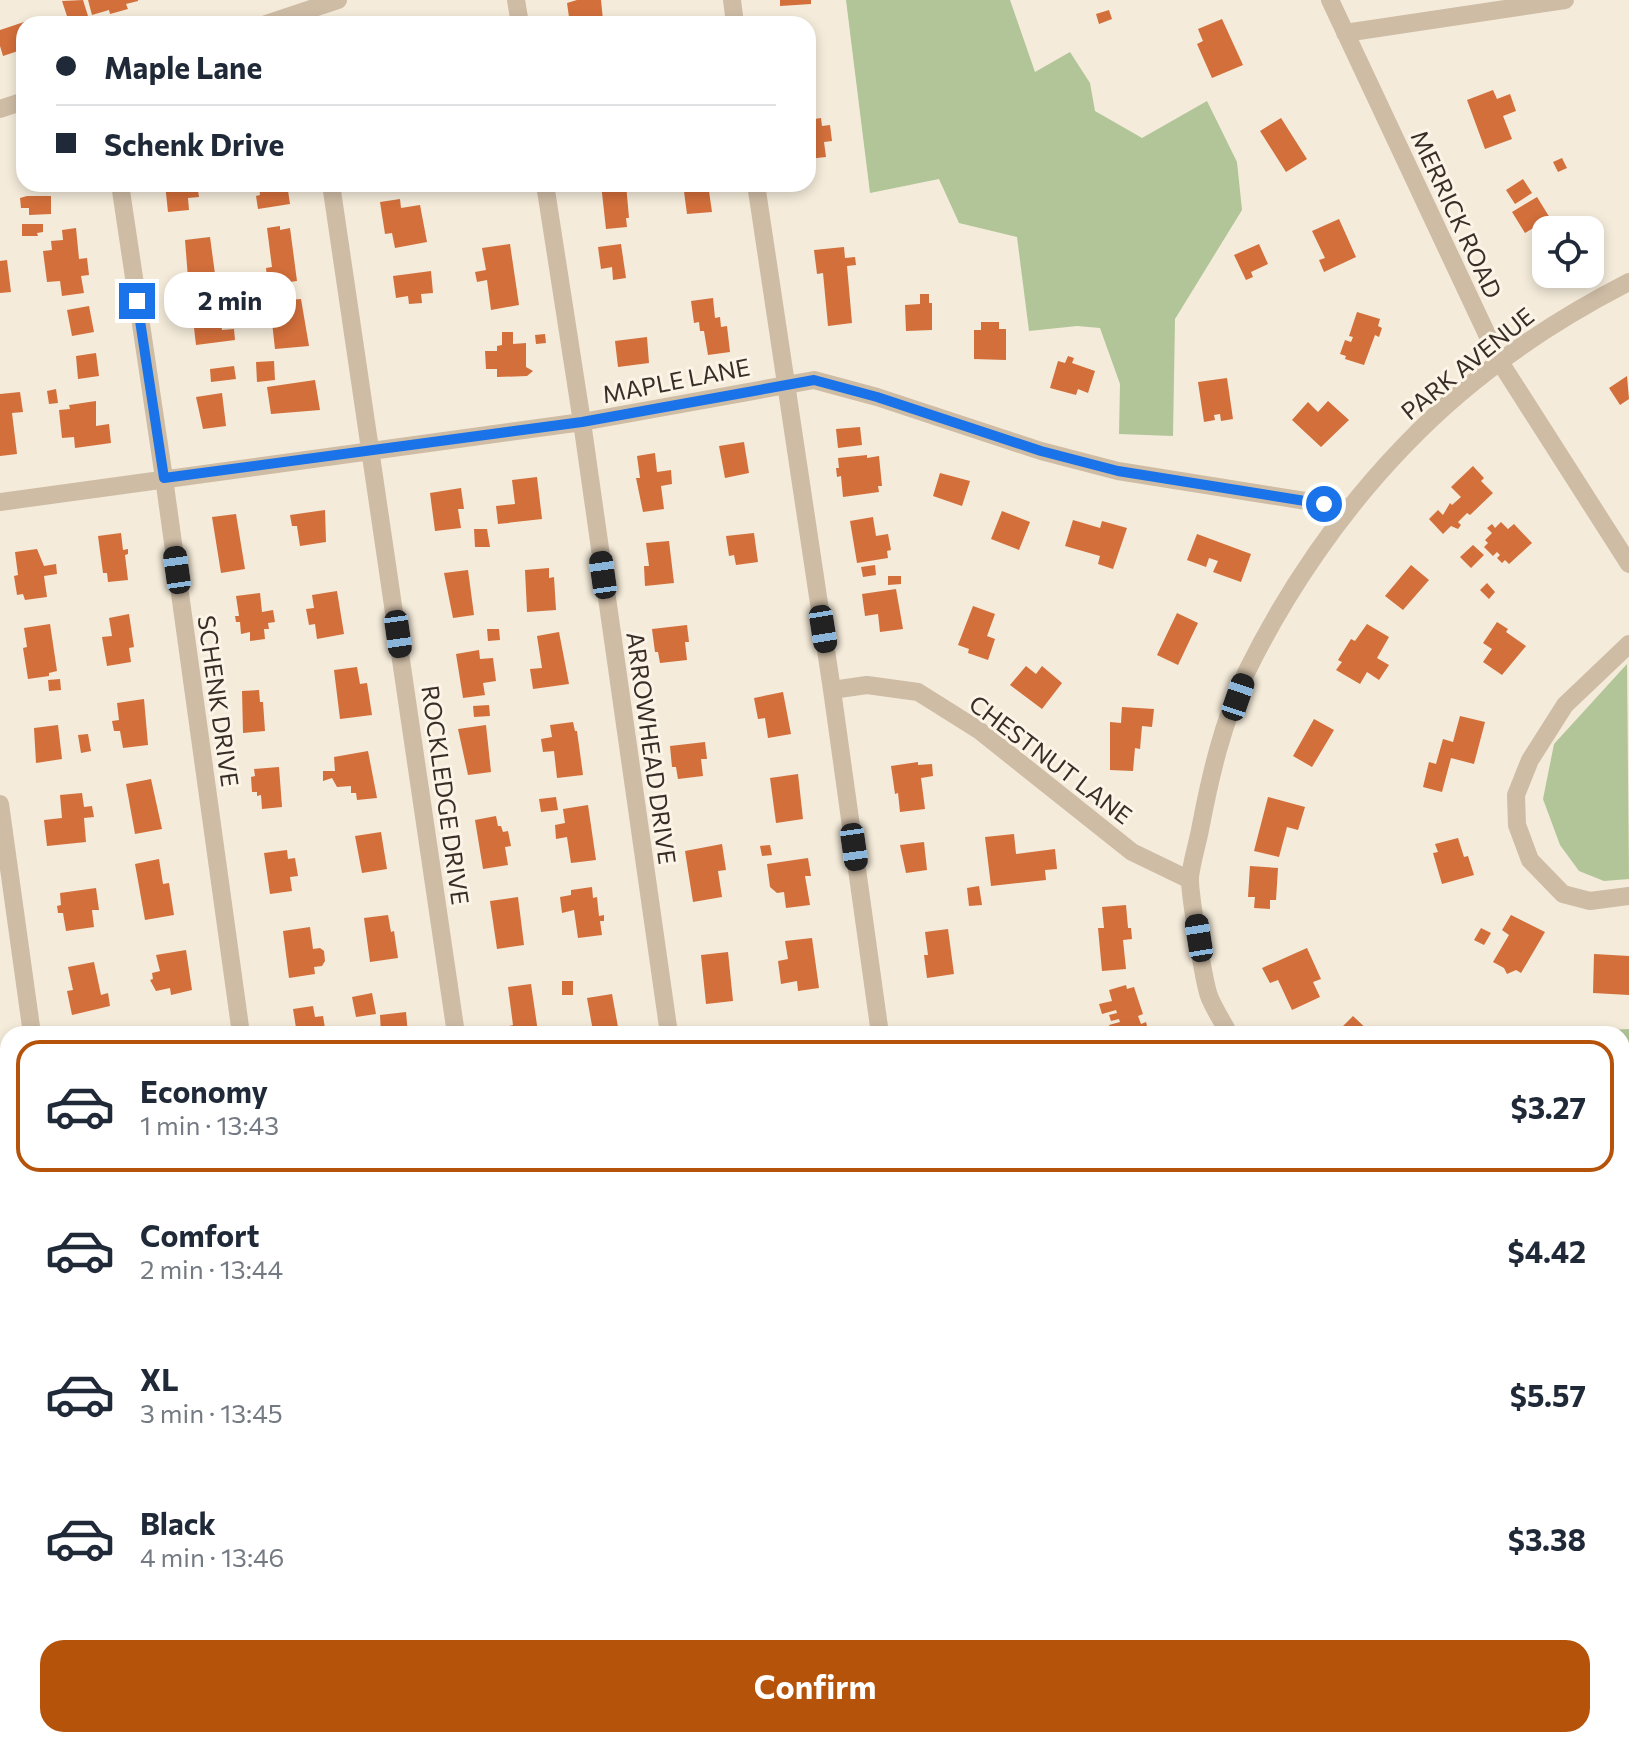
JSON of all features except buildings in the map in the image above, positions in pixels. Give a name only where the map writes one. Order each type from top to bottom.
[{"type":"street","points":[[309,16],[338,0]]},
{"type":"street","name":"MERRICK ROAD","points":[[1330,0],[1500,362],[1629,564]]},
{"type":"street","points":[[1345,33],[1565,0]]},
{"type":"street","name":"SCHENK DRIVE","points":[[121,192],[240,1026]]},
{"type":"street","name":"ROCKLEDGE DRIVE","points":[[332,192],[455,1026]]},
{"type":"street","name":"ARROWHEAD DRIVE","points":[[546,192],[668,1026]]},
{"type":"street","points":[[757,192],[879,1026]]},
{"type":"street","name":"PARK AVENUE","points":[[1225,1026],[1209,995],[1190,880],[1205,800],[1246,674],[1307,566],[1350,508],[1406,444],[1500,362],[1573,311],[1629,282]]},
{"type":"street","name":"MAPLE LANE","points":[[0,502],[582,422],[814,380],[877,397],[1041,451],[1118,471],[1350,508]]},
{"type":"street","points":[[1629,644],[1565,705],[1530,760],[1516,795],[1517,825],[1530,860],[1563,894],[1590,901],[1629,896]]},
{"type":"street","name":"CHESTNUT LANE","points":[[832,690],[867,685],[918,692],[980,731],[1132,852],[1190,880]]},
{"type":"street","points":[[0,804],[31,1026]]},
{"type":"green space","points":[[846,0],[1010,0],[1035,72],[1070,52],[1090,83],[1095,111],[1142,138],[1207,101],[1237,162],[1242,210],[1175,319],[1173,436],[1119,434],[1120,384],[1100,328],[1077,326],[1029,331],[1017,237],[959,223],[939,179],[870,193]]},
{"type":"green space","points":[[1627,664],[1629,879],[1604,881],[1579,871],[1560,845],[1543,799],[1554,744]]},
{"type":"route","points":[[137,301],[164,478],[582,422],[814,380],[877,397],[1041,451],[1118,471],[1324,504]]}]
